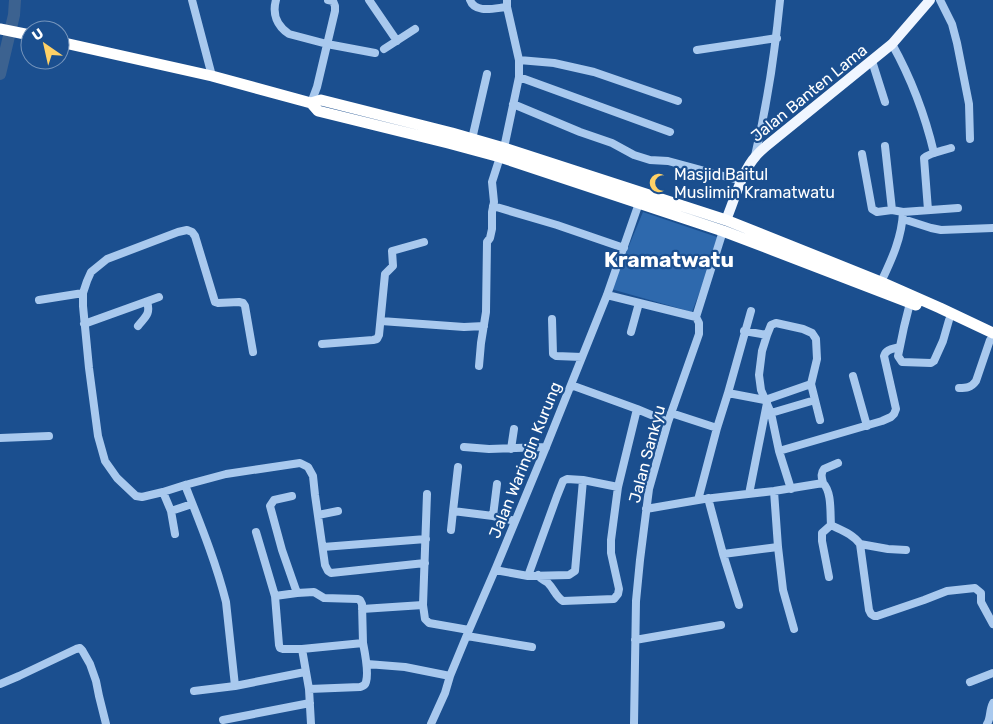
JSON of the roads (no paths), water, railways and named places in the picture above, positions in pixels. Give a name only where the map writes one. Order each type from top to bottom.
[{"type":"highway","points":[[0,29],[20,33]]},
{"type":"highway","points":[[70,44],[212,76],[311,102],[322,100],[472,139],[639,203],[725,226],[992,338]]},
{"type":"highway","points":[[311,102],[318,111],[448,142],[502,152],[725,226],[882,282],[940,308],[992,338]]},
{"type":"main road","name":"Jalan Banten Lama","points":[[725,226],[742,180],[755,156],[892,44],[930,0]]},
{"type":"street","points":[[192,0],[212,76]]},
{"type":"street","points":[[276,0],[274,7],[275,17],[284,31],[289,34],[327,44],[375,53]]},
{"type":"street","points":[[311,102],[317,87],[335,6],[333,1],[328,0]]},
{"type":"street","points":[[369,0],[397,41]]},
{"type":"street","points":[[470,0],[472,5],[481,8],[507,3],[519,60],[519,77],[502,152],[492,182],[492,229],[487,242],[487,300],[479,366]]},
{"type":"street","points":[[755,156],[765,112],[777,38],[780,0]]},
{"type":"street","points":[[942,1],[952,24],[957,43],[969,104],[970,139]]},
{"type":"street","points":[[384,50],[415,29]]},
{"type":"street","points":[[698,50],[777,38]]},
{"type":"street","points":[[892,44],[905,67],[928,124],[934,153]]},
{"type":"street","points":[[519,60],[554,63],[594,72],[678,102]]},
{"type":"street","points":[[872,61],[885,102]]},
{"type":"street","points":[[472,139],[487,74]]},
{"type":"street","points":[[519,77],[670,132]]},
{"type":"street","points":[[513,104],[612,143],[634,155],[650,160],[668,161],[742,180]]},
{"type":"street","points":[[885,146],[892,210]]},
{"type":"street","points":[[928,210],[923,160],[925,156],[951,148]]},
{"type":"street","points":[[862,154],[872,209],[877,212],[892,210],[940,230],[993,228]]},
{"type":"street","name":"Jalan Waringin Kurung","points":[[431,724],[607,295],[639,203]]},
{"type":"street","points":[[493,206],[624,248]]},
{"type":"street","points":[[903,215],[928,210],[958,208]]},
{"type":"street","points":[[882,282],[899,240],[903,215]]},
{"type":"street","name":"Jalan Sankyu","points":[[634,724],[636,601],[649,489],[668,422],[699,334],[696,317],[725,226]]},
{"type":"street","points":[[253,352],[245,306],[239,302],[215,302],[195,236],[192,232],[187,230],[178,232],[107,260],[91,272],[83,293],[89,368],[98,436],[105,461],[117,478],[136,496],[142,497],[226,474],[300,463],[308,467],[313,476],[328,571],[331,573],[425,563]]},
{"type":"street","points":[[322,344],[377,339],[381,321],[385,274],[393,266],[392,250],[424,242]]},
{"type":"street","points":[[39,300],[83,293]]},
{"type":"street","points":[[607,295],[696,317]]},
{"type":"street","points":[[84,324],[159,297]]},
{"type":"street","points":[[138,326],[149,312],[147,302]]},
{"type":"street","points":[[631,332],[639,303]]},
{"type":"street","points":[[910,303],[899,347],[898,356],[902,362],[934,362],[949,320]]},
{"type":"street","points":[[698,500],[751,311]]},
{"type":"street","points":[[552,318],[553,354],[556,356],[582,357]]},
{"type":"street","points":[[381,321],[464,327],[484,326]]},
{"type":"street","points":[[791,489],[778,451],[771,412],[761,390],[759,368],[766,335],[771,325],[776,324],[803,329],[812,333],[816,339],[817,359],[811,384],[820,420]]},
{"type":"street","points":[[744,331],[766,335]]},
{"type":"street","points":[[959,388],[972,386],[976,381],[992,338]]},
{"type":"street","points":[[778,451],[868,426],[891,417],[896,408],[884,356],[888,350],[899,347]]},
{"type":"street","points":[[853,376],[868,426]]},
{"type":"street","points":[[728,393],[766,401],[811,384]]},
{"type":"street","points":[[571,385],[668,422]]},
{"type":"street","points":[[771,412],[815,400]]},
{"type":"street","points":[[750,494],[766,401]]},
{"type":"street","points":[[538,575],[547,582],[563,601],[614,600],[616,598],[619,590],[611,552],[611,540],[618,487],[637,410]]},
{"type":"street","points":[[671,413],[717,428]]},
{"type":"street","points":[[511,449],[514,429]]},
{"type":"street","points":[[0,438],[49,436]]},
{"type":"street","points":[[464,447],[511,449],[546,447]]},
{"type":"street","points":[[829,577],[822,533],[831,524],[829,495],[821,475],[824,469],[838,463]]},
{"type":"street","points":[[451,530],[458,467]]},
{"type":"street","points":[[528,576],[564,481],[567,479],[584,480],[618,487]]},
{"type":"street","points":[[495,570],[528,576],[569,575],[575,571],[584,480]]},
{"type":"street","points":[[646,508],[823,483]]},
{"type":"street","points":[[492,516],[497,484]]},
{"type":"street","points":[[185,485],[208,544],[226,602],[235,686]]},
{"type":"street","points":[[774,491],[783,590],[794,629]]},
{"type":"street","points":[[163,492],[171,511],[175,534]]},
{"type":"street","points":[[427,494],[424,618],[427,622],[532,648]]},
{"type":"street","points":[[292,496],[274,500],[270,506],[282,550],[297,593]]},
{"type":"street","points":[[708,498],[739,605]]},
{"type":"street","points":[[171,511],[192,504]]},
{"type":"street","points":[[318,516],[338,511]]},
{"type":"street","points":[[453,511],[514,521]]},
{"type":"street","points":[[831,524],[850,534],[860,544],[869,610],[874,616],[948,591],[975,588],[979,590],[981,602],[993,624]]},
{"type":"street","points":[[256,532],[275,596],[278,645],[280,648],[302,649],[363,643]]},
{"type":"street","points":[[323,548],[426,539]]},
{"type":"street","points":[[860,544],[906,550]]},
{"type":"street","points":[[723,554],[778,547]]},
{"type":"street","points":[[275,596],[314,592],[324,598],[358,599],[362,604],[363,643],[367,664],[364,686],[309,690]]},
{"type":"street","points":[[362,609],[423,605]]},
{"type":"street","points":[[635,640],[721,625]]},
{"type":"street","points":[[0,684],[76,648],[80,648],[90,664],[96,680],[106,724]]},
{"type":"street","points":[[302,649],[309,690],[311,724]]},
{"type":"street","points":[[367,664],[405,667],[450,676]]},
{"type":"street","points":[[194,691],[235,686],[306,672]]},
{"type":"street","points":[[970,682],[993,673]]},
{"type":"street","points":[[223,720],[310,703]]},
{"type":"street","points":[[987,724],[993,703]]},
{"type":"waterway","points":[[0,74],[14,15],[15,0]]},
{"type":"place","name":"Masjid Baitul Muslimin Kramatwatu","points":[[659,183]]},
{"type":"district","name":"Kramatwatu","points":[[669,259]]}]
